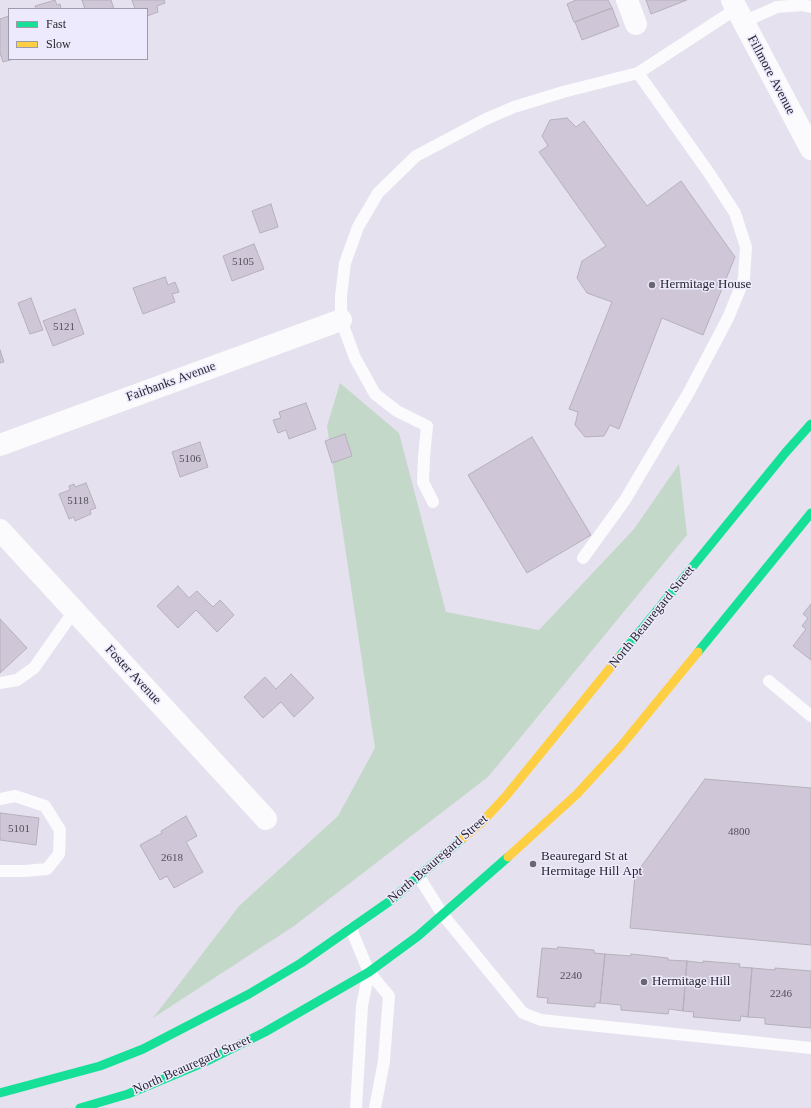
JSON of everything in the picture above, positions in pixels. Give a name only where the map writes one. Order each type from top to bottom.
[{"type":"main road","name":"North Beauregard Street","points":[[0,1093],[100,1066],[143,1049],[190,1026],[249,994],[301,963],[390,901],[482,822],[506,796],[786,452],[811,424]]},
{"type":"main road","name":"North Beauregard Street","points":[[80,1108],[128,1094],[207,1061],[265,1032],[369,972],[418,936],[576,794],[621,746],[811,513]]},
{"type":"main road","points":[[116,1108],[128,1094]]},
{"type":"street","points":[[627,0],[636,24]]},
{"type":"street","name":"Fillmore Avenue","points":[[737,10],[811,149]]},
{"type":"street","name":"Fairbanks Avenue","points":[[0,445],[341,320]]},
{"type":"street","name":"Foster Avenue","points":[[0,530],[266,819]]},
{"type":"lane","points":[[433,502],[423,482],[427,426],[397,411],[375,394],[355,358],[341,320],[341,296],[345,263],[358,227],[378,193],[416,156],[486,119],[514,107],[563,92],[638,73],[737,10],[802,5],[811,7]]},
{"type":"lane","points":[[583,558],[625,500],[689,392],[728,318],[744,279],[746,247],[734,213],[709,173],[638,73]]},
{"type":"lane","points":[[0,683],[17,680],[34,668],[74,611]]},
{"type":"lane","points":[[768,680],[811,716]]},
{"type":"lane","points":[[0,799],[15,796],[45,806],[60,830],[59,854],[48,869],[0,871]]},
{"type":"lane","points":[[419,877],[443,915],[523,1013],[541,1020],[811,1048]]},
{"type":"lane","points":[[351,929],[369,972],[389,996],[384,1061],[375,1108]]},
{"type":"lane","points":[[356,1108],[362,1014],[369,972]]},
{"type":"green space","points":[[340,383],[399,433],[446,612],[539,630],[634,529],[679,464],[687,535],[488,777],[294,926],[153,1018],[239,906],[338,816],[375,748],[327,426]]},
{"type":"building","points":[[55,0],[57,5],[60,4],[61,8],[36,8],[35,6]]},
{"type":"building","points":[[82,0],[111,0],[114,8],[85,8]]},
{"type":"building","points":[[132,0],[164,0],[165,3],[157,6],[158,12],[148,16],[148,8],[135,8]]},
{"type":"building","points":[[576,0],[608,0],[612,8],[574,22],[567,4]]},
{"type":"building","points":[[646,0],[687,0],[651,14]]},
{"type":"building","points":[[612,8],[619,26],[582,40],[575,22]]},
{"type":"building","points":[[8,16],[8,60],[10,60],[3,62],[0,53],[0,19]]},
{"type":"building","name":"Hermitage House","points":[[567,118],[576,127],[584,121],[647,206],[681,181],[735,257],[703,335],[662,318],[619,429],[610,425],[604,436],[585,437],[575,425],[578,412],[569,409],[612,302],[587,293],[577,278],[582,261],[606,246],[539,152],[548,146],[542,136],[550,120]]},
{"type":"building","points":[[271,204],[278,227],[260,233],[252,211]]},
{"type":"building","points":[[254,244],[264,269],[232,281],[223,256]]},
{"type":"building","points":[[165,277],[168,285],[175,282],[179,292],[172,294],[175,302],[143,314],[133,288]]},
{"type":"building","points":[[31,298],[43,330],[30,334],[18,303]]},
{"type":"building","points":[[75,309],[84,334],[53,346],[43,321]]},
{"type":"building","points":[[0,350],[4,362],[0,363]]},
{"type":"building","points":[[306,403],[316,429],[289,439],[286,430],[278,433],[273,420],[281,418],[279,412]]},
{"type":"building","points":[[345,434],[352,456],[332,463],[325,441]]},
{"type":"building","points":[[532,437],[591,535],[527,573],[468,475]]},
{"type":"building","points":[[200,442],[208,467],[180,477],[172,452]]},
{"type":"building","points":[[86,483],[96,508],[90,510],[91,514],[75,521],[74,517],[69,519],[59,494],[70,490],[69,486],[74,484],[75,487]]},
{"type":"building","points":[[178,586],[189,598],[197,591],[213,607],[220,600],[234,615],[217,632],[196,610],[178,628],[157,606]]},
{"type":"building","points":[[811,604],[811,660],[793,646],[806,629],[802,626],[808,618],[803,614]]},
{"type":"building","points":[[0,619],[27,648],[0,673]]},
{"type":"building","points":[[291,674],[314,698],[294,717],[281,702],[263,718],[244,697],[265,677],[276,689]]},
{"type":"building","points":[[705,779],[811,788],[811,945],[630,928],[635,875]]},
{"type":"building","points":[[0,813],[39,818],[36,845],[0,840]]},
{"type":"building","points":[[186,816],[197,836],[186,842],[203,872],[174,888],[167,876],[160,880],[140,845],[162,833],[161,831]]},
{"type":"building","points":[[558,947],[594,950],[594,953],[605,954],[600,1003],[595,1003],[595,1007],[547,1003],[548,998],[537,997],[542,948],[557,949]]},
{"type":"building","name":"Hermitage Hill","points":[[605,954],[631,956],[631,954],[668,958],[668,960],[687,961],[683,1011],[669,1009],[668,1014],[621,1010],[621,1005],[600,1003]]},
{"type":"building","points":[[687,961],[740,964],[739,967],[752,968],[748,1017],[741,1016],[740,1021],[693,1017],[694,1012],[683,1011]]},
{"type":"building","name":"Hermitage Hill","points":[[752,968],[811,971],[811,1028],[765,1024],[765,1018],[748,1017]]},
{"type":"traffic: fast","points":[[619,657],[786,452],[811,424]]},
{"type":"traffic: fast","points":[[698,652],[811,513]]},
{"type":"traffic: fast","points":[[0,1093],[100,1066],[143,1049],[249,994],[301,963],[390,901],[463,838]]},
{"type":"traffic: fast","points":[[80,1108],[128,1094],[207,1061],[265,1032],[369,972],[418,936],[508,857]]},
{"type":"traffic: slow","points":[[508,857],[577,794],[621,746],[698,652]]},
{"type":"traffic: slow","points":[[463,838],[482,822],[506,796],[619,657]]},
{"type":"place","name":"Hermitage House","points":[[652,285]]},
{"type":"place","name":"Beauregard St at Hermitage Hill Apt","points":[[533,864]]},
{"type":"place","name":"Hermitage Hill","points":[[644,982]]}]
